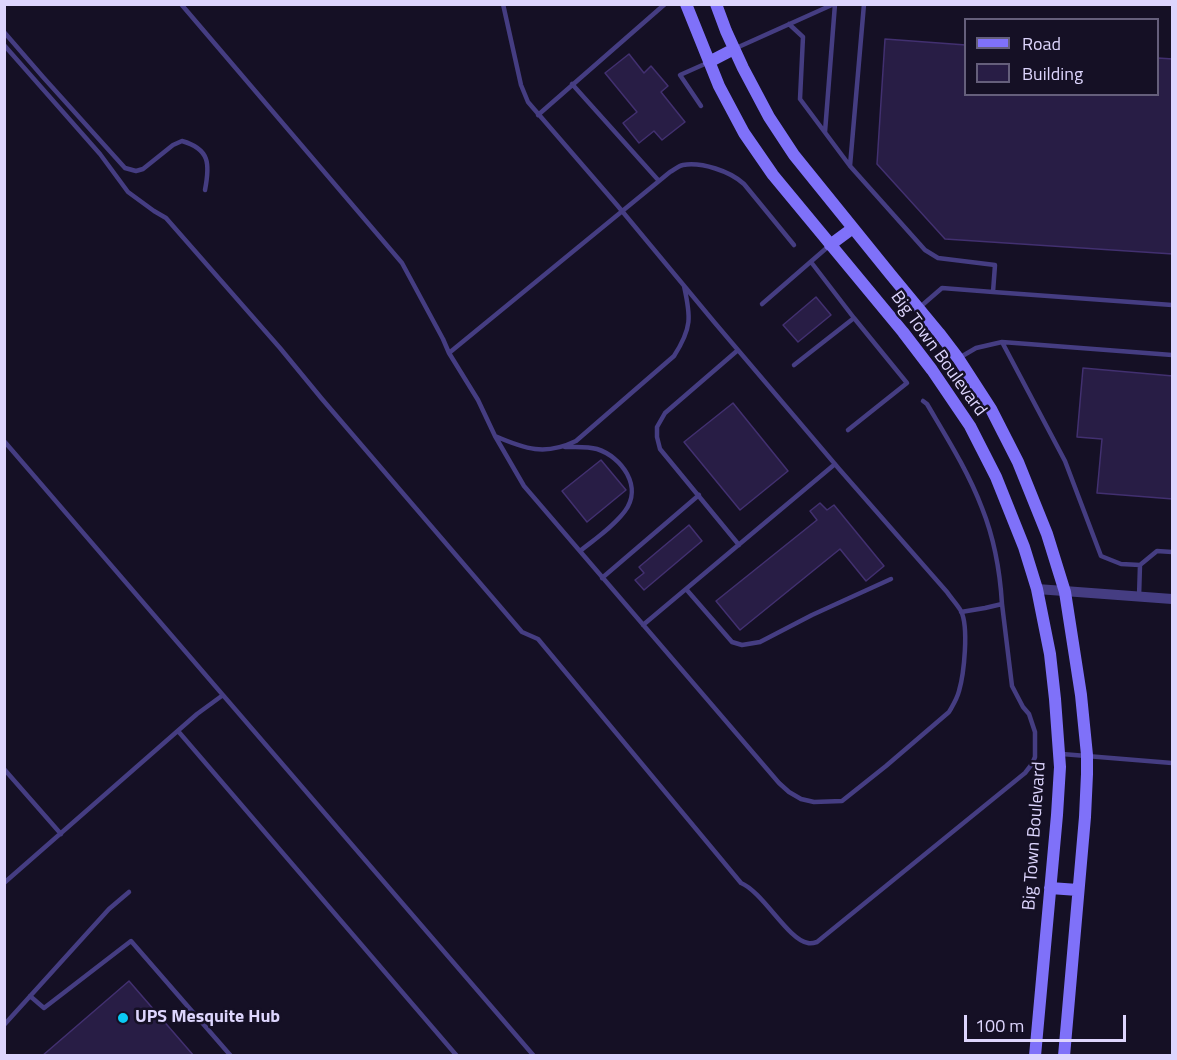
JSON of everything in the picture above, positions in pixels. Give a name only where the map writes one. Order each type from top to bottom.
[{"type":"main road","name":"Big Town Boulevard","points":[[686,4],[719,86],[744,134],[773,175],[903,332],[970,426],[996,477],[1024,547],[1050,654],[1060,767],[1035,1056]]},
{"type":"main road","name":"Big Town Boulevard","points":[[716,4],[743,68],[794,155],[958,358],[992,409],[1018,462],[1047,534],[1065,592],[1081,695],[1087,755],[1085,806],[1064,1056]]},
{"type":"main road","points":[[710,62],[735,49]]},
{"type":"main road","points":[[830,245],[853,228]]},
{"type":"main road","points":[[1050,888],[1078,890]]},
{"type":"street","points":[[1036,589],[1173,599]]},
{"type":"lane","points":[[182,4],[402,263],[524,486],[779,783],[801,799],[826,803],[842,801],[949,712],[957,697],[962,679],[965,640],[961,612],[947,592],[835,464],[623,211],[528,102],[521,85],[503,4]]},
{"type":"lane","points":[[538,115],[665,4]]},
{"type":"lane","points":[[735,49],[835,4],[825,132]]},
{"type":"lane","points":[[850,166],[864,4]]},
{"type":"lane","points":[[789,24],[803,37],[800,99],[850,166],[925,250],[938,258],[995,265],[993,292]]},
{"type":"lane","points":[[4,32],[125,168],[136,171],[143,169],[182,141],[193,144],[205,154],[208,164],[205,190]]},
{"type":"lane","points":[[4,45],[94,147],[128,192],[166,218],[262,326],[522,632],[538,639],[741,882],[756,894],[795,936],[806,943],[817,942],[1025,773],[1032,764],[1035,752],[1035,732],[1029,714],[1012,686],[1000,582],[994,546],[983,509],[952,446],[923,401]]},
{"type":"lane","points":[[701,106],[680,75],[710,62]]},
{"type":"lane","points":[[572,84],[659,181]]},
{"type":"lane","points":[[449,352],[681,165],[725,171],[736,177],[794,245]]},
{"type":"lane","points":[[762,304],[830,245]]},
{"type":"lane","points":[[811,262],[907,383],[848,429]]},
{"type":"lane","points":[[562,447],[576,441],[674,356],[689,324],[689,310],[684,286]]},
{"type":"lane","points":[[919,308],[942,288],[1173,305]]},
{"type":"lane","points":[[794,365],[854,318]]},
{"type":"lane","points":[[1002,342],[1065,461],[1101,556],[1121,564],[1140,566]]},
{"type":"lane","points":[[958,358],[976,348],[1002,342],[1173,355]]},
{"type":"lane","points":[[738,350],[665,413],[657,427],[660,449],[739,545]]},
{"type":"lane","points":[[495,436],[530,449],[543,450],[562,447],[597,449],[622,465],[629,476],[630,501],[609,527],[580,551]]},
{"type":"lane","points":[[4,441],[534,1056]]},
{"type":"lane","points":[[643,625],[835,464]]},
{"type":"lane","points":[[602,578],[699,495]]},
{"type":"lane","points":[[1139,597],[1140,566],[1157,551],[1173,552]]},
{"type":"lane","points":[[686,589],[732,642],[742,645],[759,642],[891,579]]},
{"type":"lane","points":[[961,612],[1002,604]]},
{"type":"lane","points":[[4,883],[178,731],[223,695]]},
{"type":"lane","points":[[178,731],[457,1056]]},
{"type":"lane","points":[[1059,753],[1173,763]]},
{"type":"lane","points":[[4,769],[61,834]]},
{"type":"lane","points":[[4,1025],[109,909],[129,892]]},
{"type":"lane","points":[[30,996],[44,1008],[131,941],[231,1056]]},
{"type":"building","points":[[885,39],[964,45],[964,96],[1159,96],[1159,58],[1173,59],[1173,254],[945,239],[877,164]]},
{"type":"building","points":[[629,54],[644,73],[651,66],[668,86],[661,92],[685,122],[662,140],[654,131],[639,143],[623,123],[637,112],[605,73]]},
{"type":"building","points":[[816,297],[831,315],[798,342],[783,325]]},
{"type":"building","points":[[1083,368],[1173,376],[1173,499],[1097,493],[1102,439],[1077,437]]},
{"type":"building","points":[[733,403],[788,471],[740,510],[684,442]]},
{"type":"building","points":[[601,460],[626,490],[587,522],[562,491]]},
{"type":"building","points":[[820,503],[827,510],[834,505],[884,566],[866,581],[840,549],[740,630],[716,601],[817,520],[810,511]]},
{"type":"building","points":[[689,525],[702,541],[644,590],[635,580],[644,573],[639,567]]},
{"type":"building","name":"UPS Mesquite Hub","points":[[129,981],[194,1056],[42,1056]]},
{"type":"place","name":"UPS Mesquite Hub","points":[[123,1018]]}]
